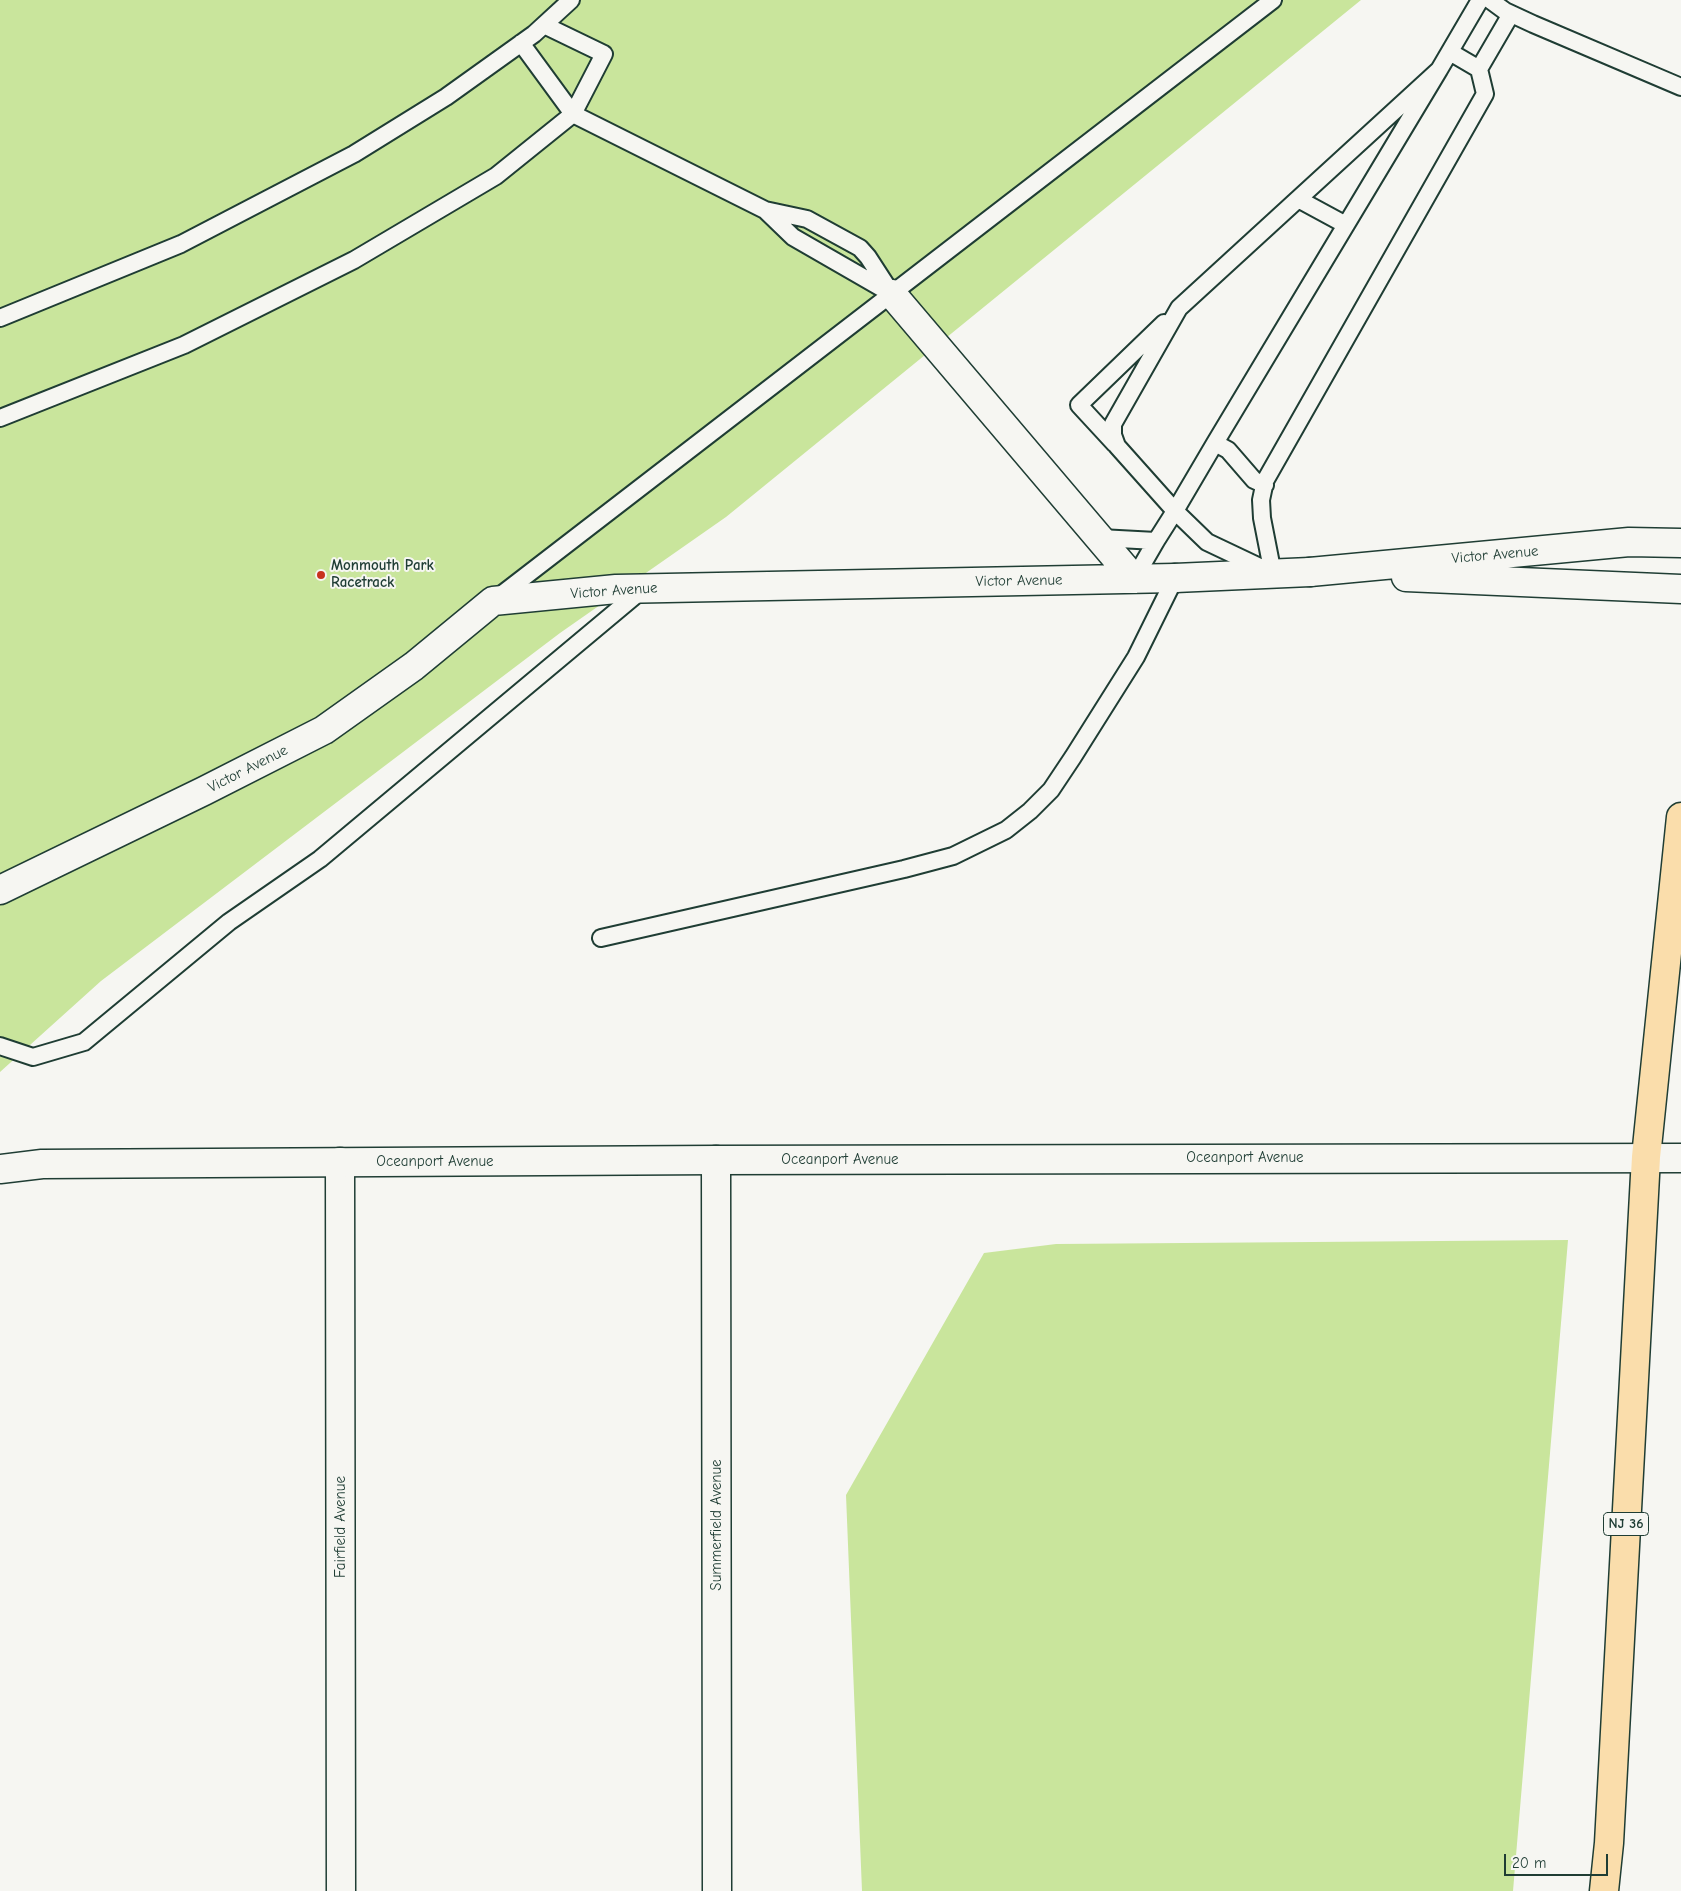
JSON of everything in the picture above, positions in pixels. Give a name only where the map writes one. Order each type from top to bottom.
[{"type":"highway","name":"NJ 36","points":[[1604,1891],[1609,1843],[1646,1157],[1681,817]]},
{"type":"street","points":[[892,294],[1134,579]]},
{"type":"street","name":"Victor Avenue","points":[[0,890],[204,791],[324,730],[414,666],[493,602],[616,589],[643,588],[1134,579],[1273,574],[1629,542],[1681,543]]},
{"type":"street","name":"Victor Avenue","points":[[1310,572],[1627,589],[1681,590]]},
{"type":"street","name":"Oceanport Avenue","points":[[0,1169],[42,1164],[340,1162],[1681,1158]]},
{"type":"street","name":"Summerfield Avenue","points":[[716,1160],[717,1891]]},
{"type":"street","name":"Fairfield Avenue","points":[[340,1162],[341,1891]]},
{"type":"lane","points":[[0,318],[181,244],[312,178],[446,97],[520,43],[571,0]]},
{"type":"lane","points":[[493,602],[1273,0]]},
{"type":"lane","points":[[1134,579],[1480,0]]},
{"type":"lane","points":[[1490,0],[1512,14],[1681,87]]},
{"type":"lane","points":[[1273,574],[1262,518],[1261,500],[1265,485],[1485,94],[1479,69],[1512,14]]},
{"type":"lane","points":[[0,418],[184,345],[354,260],[496,176],[573,114],[604,54],[544,24]]},
{"type":"lane","points":[[520,43],[573,114],[786,221],[807,220],[860,248],[892,294]]},
{"type":"lane","points":[[1450,52],[1479,69]]},
{"type":"lane","points":[[1273,574],[1207,542],[1174,511],[1079,405],[1179,308],[1439,70]]},
{"type":"lane","points":[[1298,200],[1346,225]]},
{"type":"lane","points":[[786,221],[793,236],[892,294]]},
{"type":"lane","points":[[1117,446],[1113,435],[1113,424],[1118,412],[1179,308]]},
{"type":"lane","points":[[1215,443],[1228,450],[1254,480],[1265,485]]},
{"type":"lane","points":[[1100,538],[1156,541]]},
{"type":"lane","points":[[601,938],[904,869],[953,856],[1006,830],[1030,811],[1051,790],[1136,657],[1175,578]]},
{"type":"lane","points":[[0,1046],[33,1057],[84,1042],[228,922],[320,859],[643,588]]},
{"type":"green space","name":"Monmouth Park Racetrack","points":[[0,0],[1361,0],[726,517],[560,633],[101,981],[0,1072]]},
{"type":"green space","points":[[1568,1240],[1513,1891],[862,1891],[846,1495],[984,1253],[1056,1244]]},
{"type":"place","name":"Monmouth Park Racetrack","points":[[321,575]]}]
